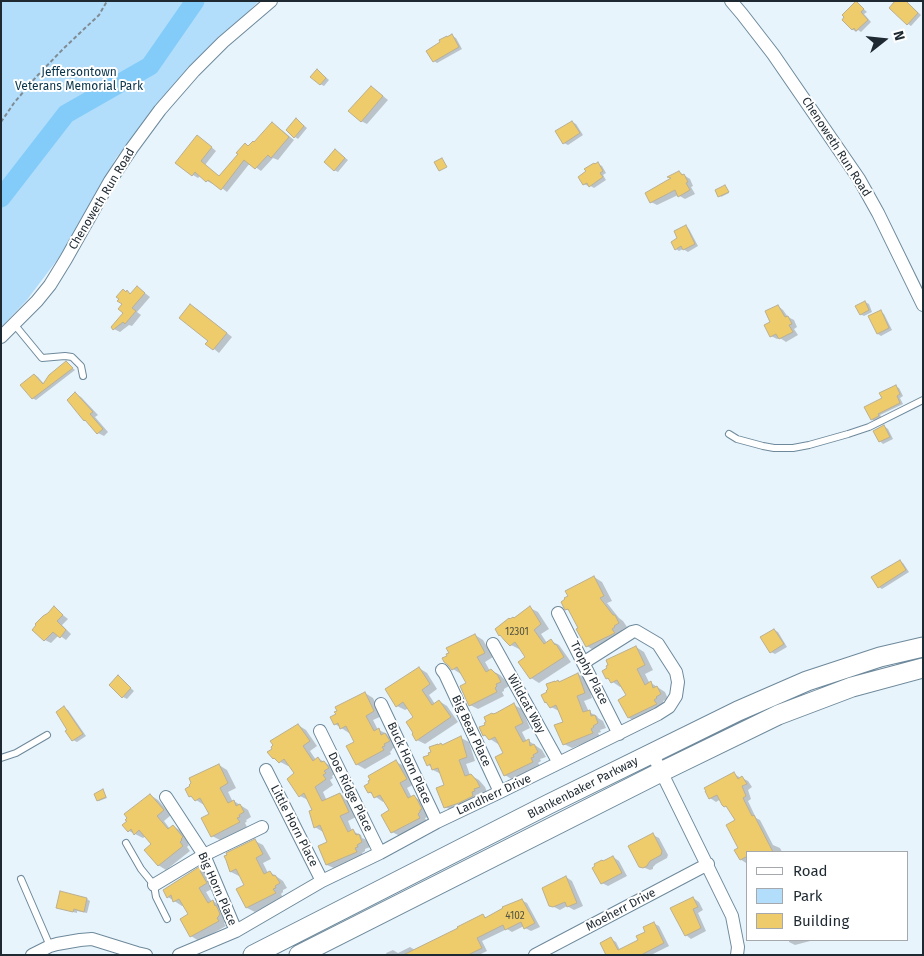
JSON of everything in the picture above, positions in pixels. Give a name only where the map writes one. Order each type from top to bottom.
[{"type":"main road","name":"Blankenbaker Parkway","points":[[253,955],[738,711],[807,681],[880,657],[923,647]]},
{"type":"main road","name":"Blankenbaker Parkway","points":[[299,955],[778,715],[852,687],[923,668]]},
{"type":"street","name":"Chenoweth Run Road","points":[[1,337],[37,301],[50,285],[122,163],[160,110],[194,71],[223,42],[271,1]]},
{"type":"street","name":"Chenoweth Run Road","points":[[731,1],[773,54],[859,179],[878,213],[923,305]]},
{"type":"street","name":"Trophy Place","points":[[558,613],[619,734]]},
{"type":"street","name":"Landherr Drive","points":[[179,955],[236,931],[322,882],[380,854],[437,822],[658,714],[669,706],[676,696],[678,682],[676,672],[658,644],[636,631],[583,663]]},
{"type":"street","name":"Wildcat Way","points":[[493,644],[560,763]]},
{"type":"street","name":"Big Bear Place","points":[[442,670],[500,792]]},
{"type":"street","name":"Buck Horn Place","points":[[381,704],[437,822]]},
{"type":"street","name":"Doe Ridge Place","points":[[320,731],[380,854]]},
{"type":"street","points":[[652,753],[732,916],[738,947],[737,955]]},
{"type":"street","name":"Little Horn Place","points":[[266,770],[322,882]]},
{"type":"street","name":"Big Horn Place","points":[[166,797],[204,855],[236,931]]},
{"type":"street","points":[[154,885],[204,855],[262,827]]},
{"type":"street","name":"Moeherr Drive","points":[[535,955],[708,864]]},
{"type":"street","points":[[32,955],[50,946],[69,941],[92,939],[146,955]]},
{"type":"lane","points":[[14,324],[42,358],[72,357],[81,366],[83,376]]},
{"type":"lane","points":[[729,434],[737,439],[774,448],[809,446],[876,424],[923,400]]},
{"type":"lane","points":[[1,758],[16,754],[48,735]]},
{"type":"lane","points":[[126,843],[141,869],[154,885],[156,897],[166,919]]},
{"type":"lane","points":[[21,879],[50,946]]},
{"type":"path","points":[[1,122],[14,103],[36,78],[99,15],[107,1]]},
{"type":"green space","name":"Jeffersontown Veterans Memorial Park","points":[[1,1],[259,1],[176,83],[116,158],[63,252],[27,300],[1,327]]},
{"type":"building","points":[[856,1],[864,9],[861,12],[868,20],[856,31],[854,28],[852,30],[842,20],[844,17],[842,15]]},
{"type":"building","points":[[895,1],[906,1],[918,13],[907,25],[889,8]]},
{"type":"building","points":[[452,34],[459,47],[433,62],[426,51],[440,42],[439,40]]},
{"type":"building","points":[[317,69],[326,78],[320,85],[310,77]]},
{"type":"building","points":[[371,86],[383,96],[361,122],[348,111]]},
{"type":"building","points":[[296,118],[304,126],[294,138],[286,130]]},
{"type":"building","points":[[572,121],[580,133],[563,144],[555,131]]},
{"type":"building","points":[[272,122],[289,137],[271,158],[268,155],[255,169],[244,160],[221,190],[208,180],[206,182],[195,172],[192,176],[175,163],[197,135],[212,147],[201,161],[219,176],[245,143],[248,146],[254,142]]},
{"type":"building","points":[[335,149],[345,158],[334,171],[324,162]]},
{"type":"building","points":[[442,158],[447,167],[439,171],[434,162]]},
{"type":"building","points":[[598,162],[603,171],[600,173],[603,177],[589,187],[587,183],[583,185],[578,177],[586,171],[584,169]]},
{"type":"building","points":[[679,171],[682,175],[684,174],[690,190],[678,197],[675,190],[650,203],[645,193],[671,178],[667,177]]},
{"type":"building","points":[[725,185],[729,192],[718,197],[715,190]]},
{"type":"building","points":[[686,225],[695,244],[683,250],[681,246],[675,250],[671,242],[677,238],[674,231]]},
{"type":"building","points":[[137,286],[145,293],[132,308],[136,311],[125,324],[123,322],[113,330],[111,327],[123,313],[118,309],[122,304],[117,301],[119,299],[116,297],[123,289],[126,292],[127,290],[130,294]]},
{"type":"building","points":[[865,301],[869,310],[860,315],[855,306]]},
{"type":"building","points":[[190,304],[227,333],[213,350],[205,344],[208,341],[179,318]]},
{"type":"building","points":[[778,305],[785,317],[788,316],[792,324],[789,325],[793,332],[779,339],[776,334],[770,337],[764,325],[770,322],[765,311]]},
{"type":"building","points":[[881,310],[889,328],[877,334],[868,316]]},
{"type":"building","points":[[66,361],[73,368],[32,399],[20,385],[34,374],[43,384],[49,375]]},
{"type":"building","points":[[896,385],[900,394],[897,396],[900,403],[878,414],[879,416],[871,420],[864,407],[882,398],[879,393]]},
{"type":"building","points":[[75,392],[93,412],[90,414],[103,429],[97,434],[67,400]]},
{"type":"building","points":[[884,425],[890,437],[879,442],[873,431]]},
{"type":"building","points":[[900,560],[906,570],[878,588],[871,577]]},
{"type":"building","points":[[594,576],[604,596],[600,598],[615,615],[619,623],[612,629],[615,633],[586,647],[568,609],[565,610],[561,602],[568,596],[565,591]]},
{"type":"building","points":[[54,606],[63,615],[57,621],[66,630],[60,638],[53,632],[44,641],[32,630],[35,624]]},
{"type":"building","points":[[530,606],[541,624],[534,630],[544,644],[551,639],[564,657],[530,679],[518,662],[525,657],[515,642],[510,646],[499,636],[495,629],[509,618],[514,618]]},
{"type":"building","points":[[774,629],[784,644],[770,653],[760,637]]},
{"type":"building","points":[[475,634],[485,653],[477,657],[486,672],[491,669],[497,674],[501,682],[496,684],[497,692],[469,706],[460,686],[466,683],[457,667],[452,670],[442,658],[449,653],[446,648]]},
{"type":"building","points":[[636,646],[645,665],[637,669],[645,685],[651,681],[653,688],[657,686],[661,694],[654,700],[657,704],[628,718],[618,700],[626,695],[617,680],[611,683],[608,678],[606,679],[602,671],[607,668],[606,660]]},
{"type":"building","points":[[419,667],[430,684],[422,690],[432,705],[439,700],[451,717],[416,741],[406,722],[413,717],[403,702],[396,707],[385,689]]},
{"type":"building","points":[[578,673],[585,693],[577,696],[583,712],[590,710],[591,716],[595,715],[598,723],[591,729],[593,733],[563,745],[554,725],[563,722],[556,705],[550,708],[541,695],[547,692],[546,684],[558,680],[559,682]]},
{"type":"building","points":[[118,675],[131,688],[122,698],[109,685]]},
{"type":"building","points":[[365,692],[374,711],[366,716],[374,731],[379,728],[381,735],[385,733],[390,741],[382,747],[384,750],[356,765],[346,746],[354,742],[346,726],[340,729],[338,723],[334,725],[330,717],[336,714],[334,712],[337,711],[335,707]]},
{"type":"building","points":[[514,703],[523,723],[515,727],[523,742],[529,739],[530,746],[534,744],[538,752],[531,758],[533,762],[504,776],[495,757],[503,753],[495,737],[489,740],[485,735],[483,736],[479,727],[485,725],[484,717]]},
{"type":"building","points":[[64,706],[83,734],[72,741],[56,712]]},
{"type":"building","points":[[298,724],[310,741],[303,746],[313,761],[318,757],[329,768],[324,771],[326,773],[323,775],[326,779],[315,787],[322,801],[340,793],[349,812],[340,816],[348,832],[353,829],[356,835],[359,834],[362,842],[355,848],[357,852],[326,865],[318,846],[327,842],[320,825],[314,828],[309,811],[312,810],[304,793],[299,797],[287,779],[294,773],[284,759],[279,763],[267,752],[272,749],[273,745],[270,741]]},
{"type":"building","points":[[461,736],[467,757],[459,760],[465,776],[471,774],[480,787],[474,789],[475,791],[472,792],[473,796],[444,808],[436,788],[444,785],[438,768],[432,770],[430,764],[427,766],[423,757],[431,752],[429,747],[441,743],[442,745]]},
{"type":"building","points":[[396,760],[407,779],[400,783],[408,798],[414,795],[422,809],[418,814],[420,818],[391,833],[381,815],[389,810],[380,795],[374,798],[371,792],[368,793],[364,786],[369,783],[368,776]]},
{"type":"building","points":[[219,764],[228,783],[220,788],[228,803],[234,800],[236,806],[240,804],[244,812],[237,818],[240,822],[211,837],[201,818],[209,814],[200,798],[195,801],[191,796],[189,797],[185,789],[190,786],[189,778]]},
{"type":"building","points":[[734,772],[738,779],[742,776],[747,784],[742,786],[746,796],[743,798],[772,851],[746,851],[746,857],[740,860],[734,850],[738,848],[726,825],[735,820],[726,806],[722,805],[717,795],[709,799],[704,788]]},
{"type":"building","points":[[103,789],[106,797],[97,801],[94,794]]},
{"type":"building","points":[[150,794],[164,810],[157,816],[168,829],[173,825],[183,837],[180,842],[183,846],[158,866],[144,850],[151,844],[139,830],[134,835],[131,829],[128,832],[122,825],[127,821],[124,814]]},
{"type":"building","points":[[653,833],[662,851],[661,855],[650,861],[647,866],[639,867],[628,846]]},
{"type":"building","points":[[255,839],[263,854],[256,858],[264,874],[270,871],[280,883],[273,889],[276,893],[246,908],[236,889],[244,885],[236,869],[230,872],[224,856],[227,855],[226,853]]},
{"type":"building","points":[[613,856],[622,873],[601,884],[592,868],[595,866],[594,864]]},
{"type":"building","points":[[199,867],[207,883],[199,888],[208,903],[213,900],[220,914],[217,918],[219,921],[190,937],[180,919],[188,914],[179,899],[173,902],[171,895],[167,898],[163,890]]},
{"type":"building","points":[[566,876],[577,903],[567,907],[565,902],[553,907],[549,906],[542,888]]},
{"type":"building","points":[[60,891],[87,898],[84,912],[74,909],[73,912],[56,908]]},
{"type":"building","points":[[693,897],[698,907],[693,909],[701,928],[685,936],[670,908]]},
{"type":"building","points":[[522,899],[535,923],[524,929],[521,922],[505,930],[503,925],[477,938],[482,948],[468,955],[403,955],[483,914],[485,918],[502,907]]},
{"type":"building","points":[[654,922],[664,943],[641,955],[606,955],[600,943],[611,937],[618,950],[638,940],[636,936],[645,932],[643,927]]},
{"type":"waterway","points":[[1,198],[66,114],[150,66],[195,1]]}]
